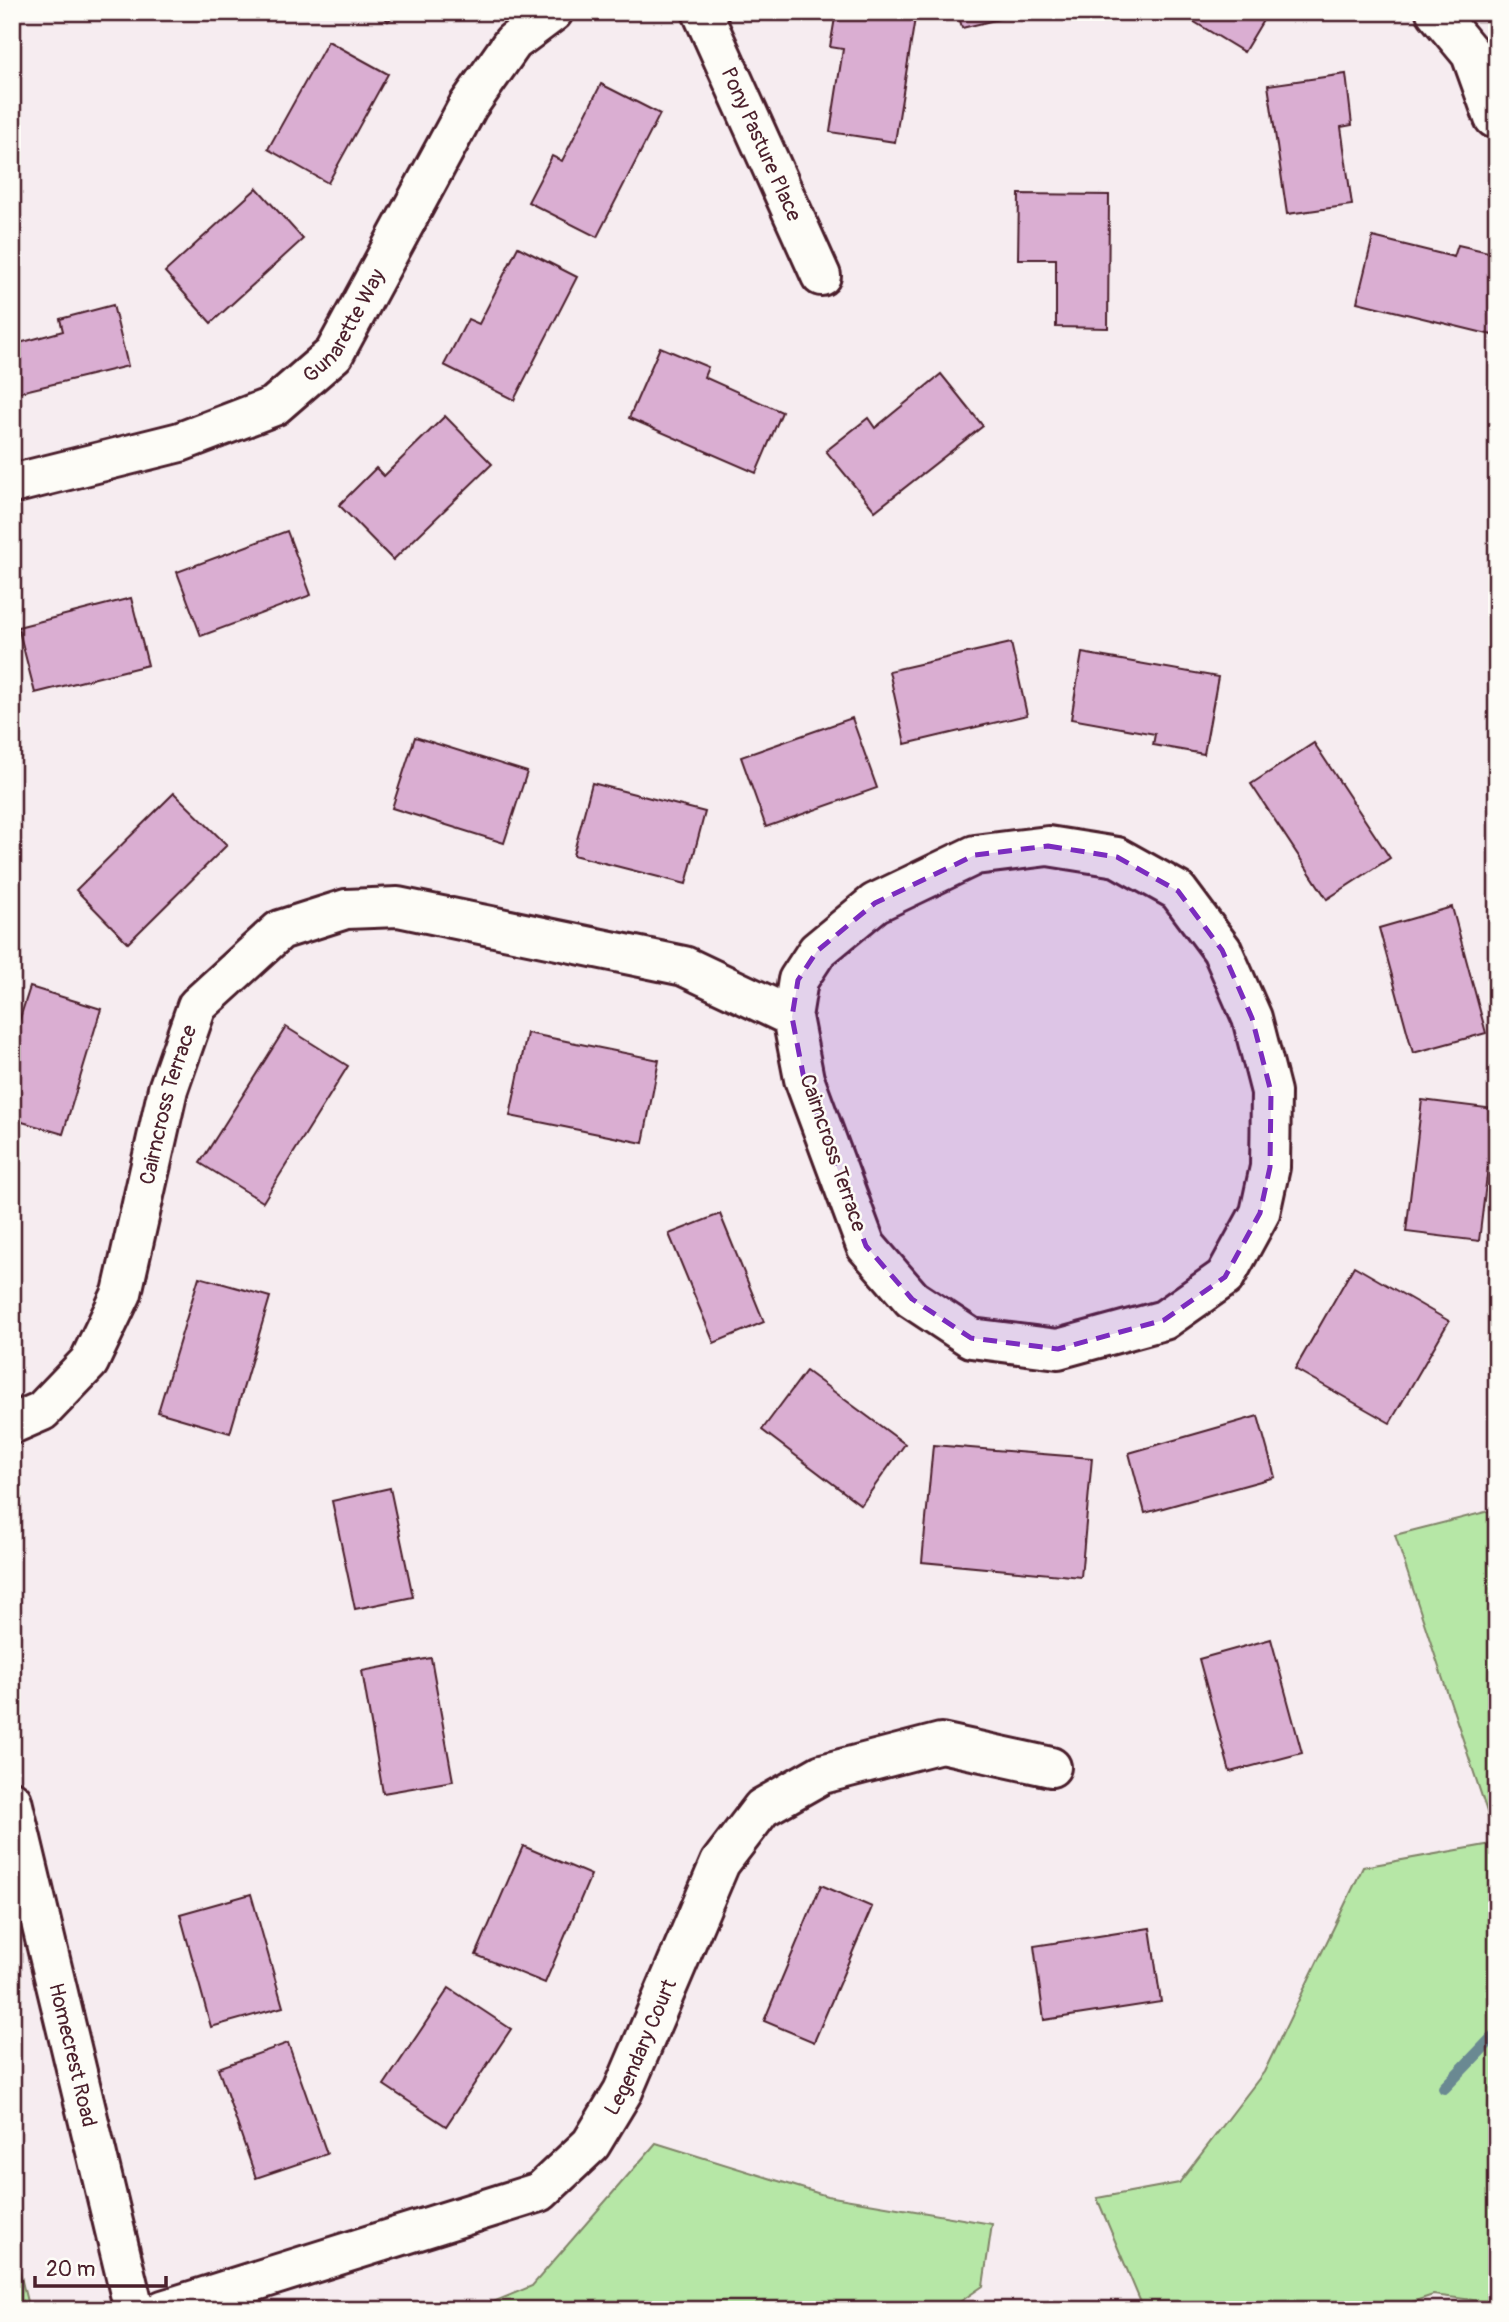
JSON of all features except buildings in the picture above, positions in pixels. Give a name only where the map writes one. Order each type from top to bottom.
[{"type":"street","name":"Gunarette Way","points":[[12,484],[180,442],[274,406],[334,354],[468,106],[513,42],[554,12]]},
{"type":"street","name":"Pony Pasture Place","points":[[702,12],[821,276]]},
{"type":"street","points":[[1436,12],[1471,54],[1494,118]]},
{"type":"street","name":"Cairncross Terrace","points":[[1048,846],[1117,857],[1178,891],[1222,950],[1252,1018],[1271,1092],[1270,1167],[1260,1213],[1225,1277],[1164,1320],[1058,1349],[971,1338],[912,1299],[866,1246],[804,1079],[792,1017],[798,980],[817,951],[875,903],[975,855],[1048,846]]},
{"type":"street","name":"Cairncross Terrace","points":[[12,1424],[42,1411],[89,1362],[121,1293],[168,1090],[197,1006],[280,930],[346,909],[398,907],[684,966],[792,1017]]},
{"type":"street","name":"Legendary Court","points":[[163,2310],[540,2192],[591,2144],[623,2091],[720,1863],[762,1808],[822,1774],[942,1743],[1051,1767]]},
{"type":"street","name":"Homecrest Road","points":[[12,1801],[134,2310]]},
{"type":"highlighted area","points":[[1048,846],[1117,857],[1178,891],[1222,950],[1252,1018],[1271,1092],[1270,1167],[1260,1213],[1225,1277],[1164,1320],[1058,1349],[971,1338],[912,1299],[866,1246],[804,1079],[792,1017],[798,980],[817,951],[875,903],[975,855]]},
{"type":"green space","points":[[1497,1509],[1497,1842],[1395,1535]]},
{"type":"green space","points":[[1497,1843],[1497,2303],[1433,2295],[1388,2310],[1144,2310],[1097,2198],[1179,2183],[1264,2072],[1363,1867]]},
{"type":"green space","points":[[656,2143],[827,2196],[992,2224],[983,2286],[948,2310],[474,2310],[532,2286]]},
{"type":"green space","points":[[12,2240],[29,2310],[12,2310]]},
{"type":"waterway","points":[[1444,2088],[1497,2033]]}]
